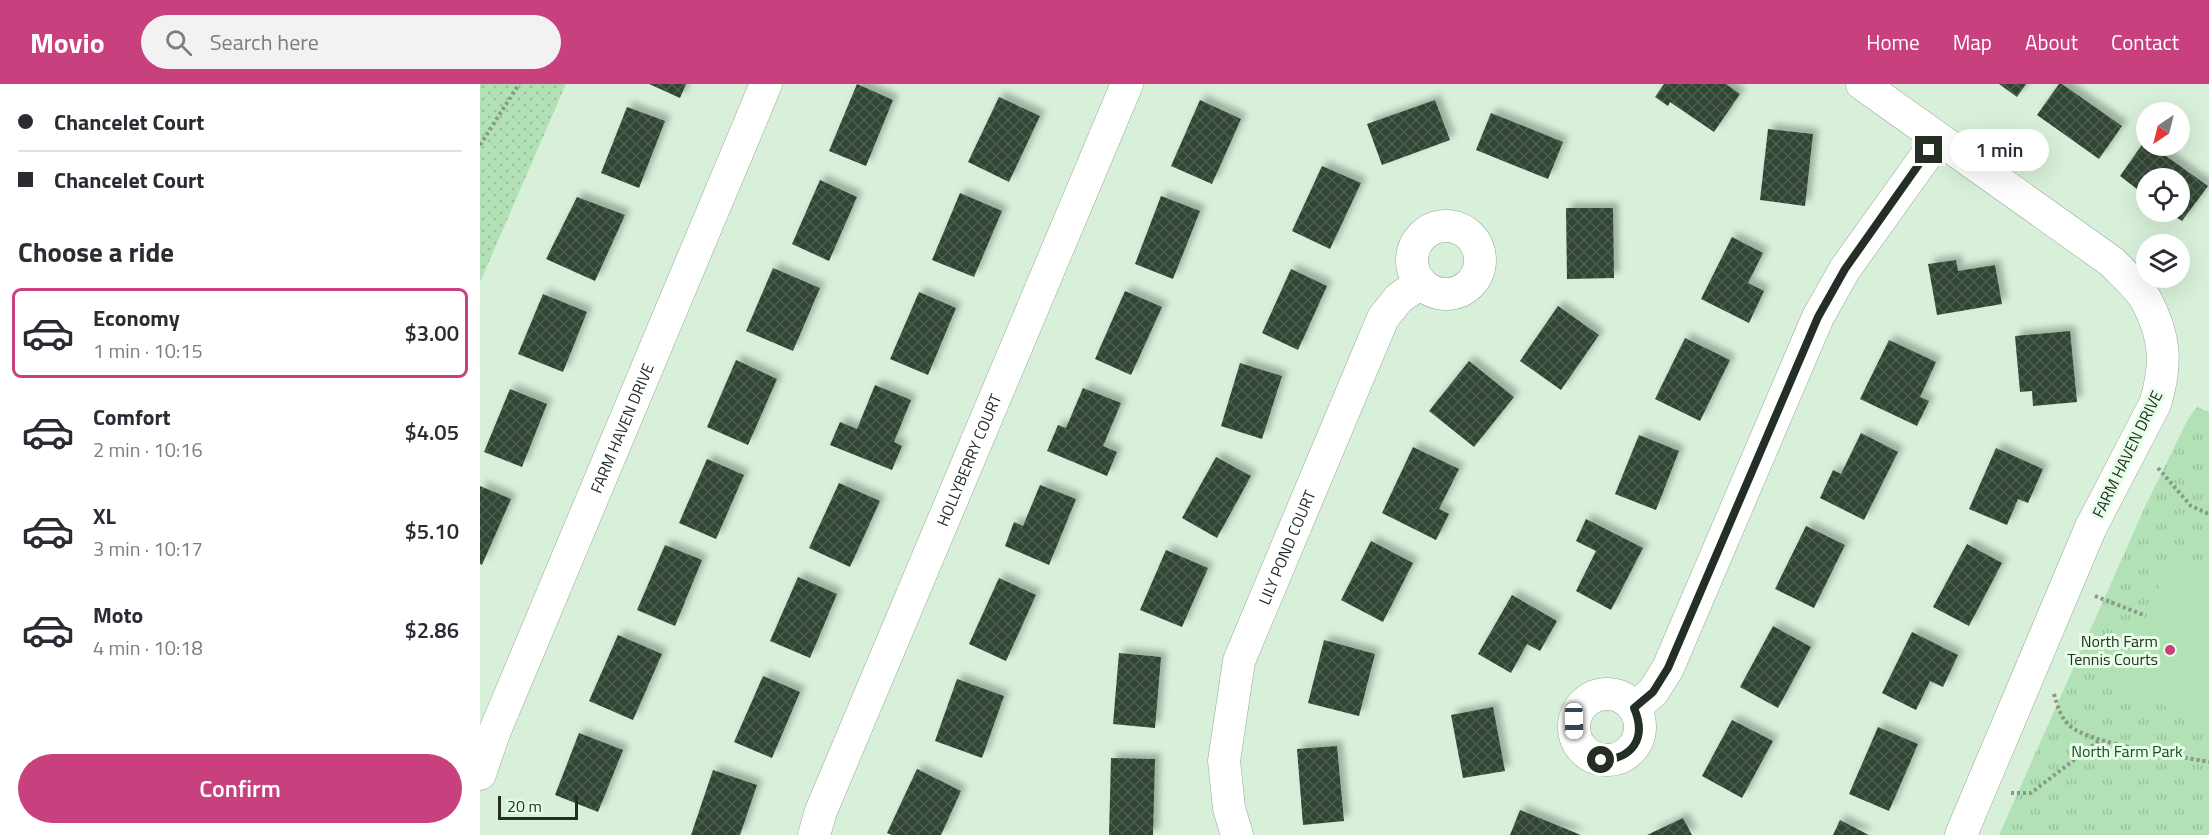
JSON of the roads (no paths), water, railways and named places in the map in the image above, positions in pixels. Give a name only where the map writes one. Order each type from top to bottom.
[{"type":"street","name":"FARM HAVEN DRIVE","points":[[480,774],[494,733],[766,84]]},
{"type":"street","name":"HOLLYBERRY COURT","points":[[814,835],[821,811],[1127,84]]},
{"type":"street","name":"FARM HAVEN DRIVE","points":[[1862,84],[2112,262],[2146,299],[2161,338],[2164,358],[2162,382],[2155,404],[2091,527],[1961,835]]},
{"type":"street","points":[[1634,708],[1653,692],[1668,668],[1818,317],[1845,269],[1938,138]]},
{"type":"street","name":"LILY POND COURT","points":[[1237,835],[1229,808],[1224,761],[1239,661],[1383,318],[1399,298],[1421,283]]},
{"type":"place","name":"North Farm Tennis Courts","points":[[2170,650]]},
{"type":"park label","name":"North Farm Park","points":[[2127,751]]}]
